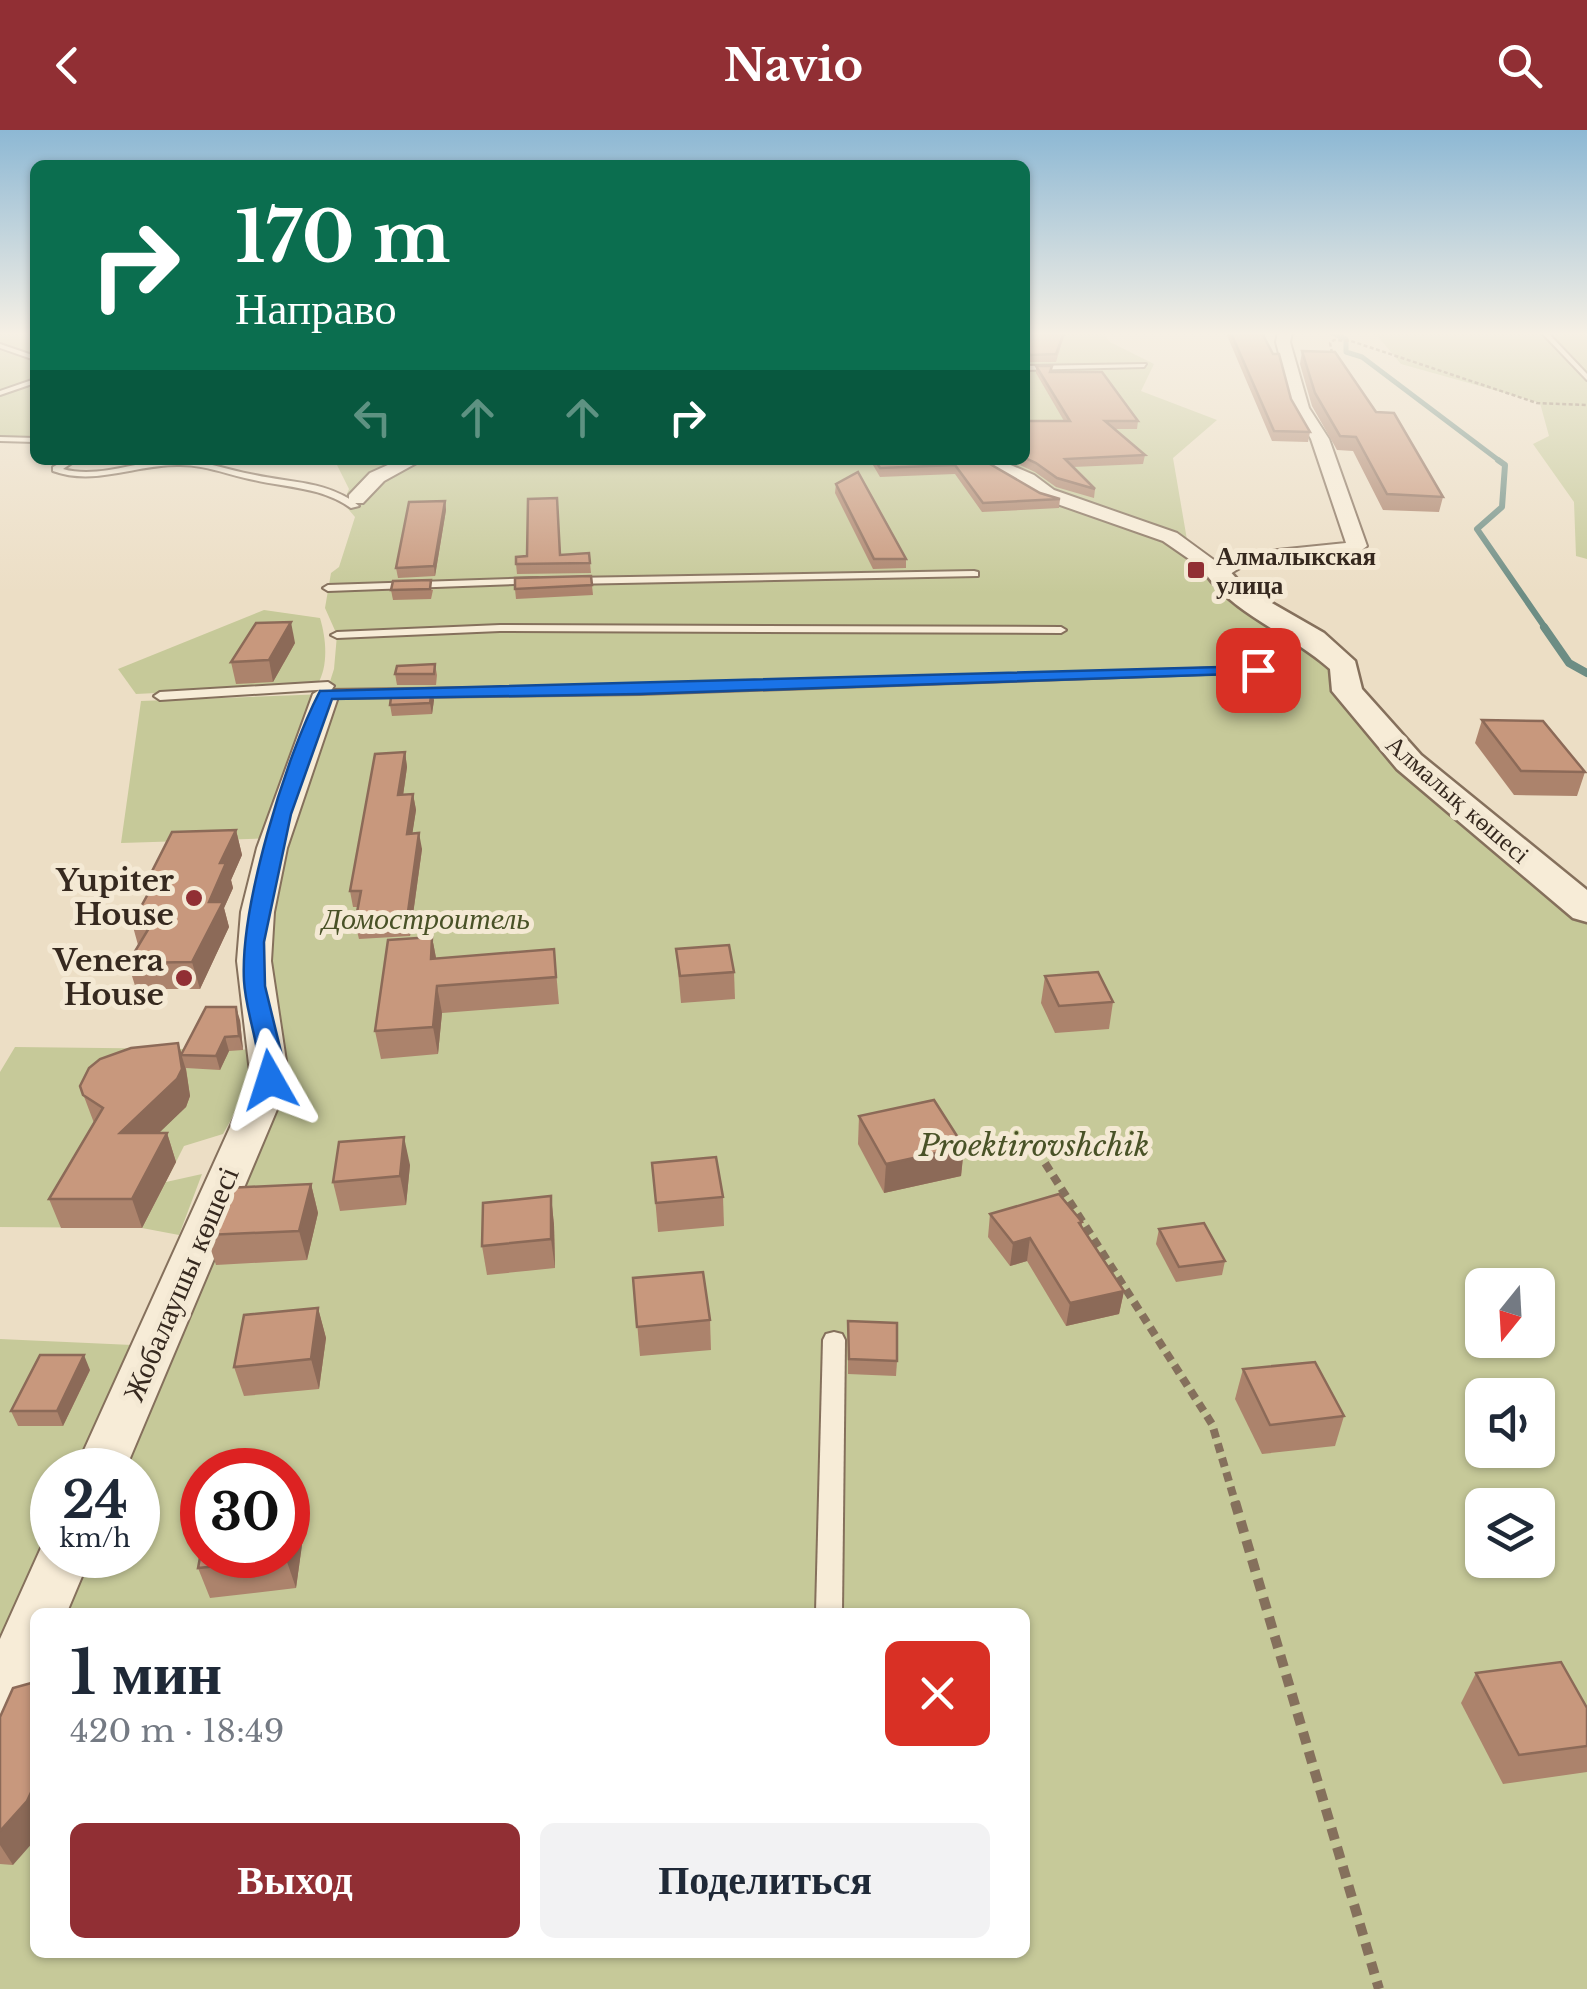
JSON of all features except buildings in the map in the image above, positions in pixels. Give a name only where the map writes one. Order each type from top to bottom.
[{"type":"street","points":[[995,465],[1027,479],[1047,494],[1170,537],[1218,573],[1237,560],[1341,551],[1356,546],[1320,439],[1308,420]]},
{"type":"street","points":[[355,502],[377,477],[402,465]]},
{"type":"street","name":"Алмалық көшесі","points":[[1218,573],[1235,593],[1324,648],[1344,667],[1347,691],[1409,762],[1587,910]]},
{"type":"street","name":"Жобалаушы көшесі","points":[[110,1448],[270,1080],[272,1060],[254,986],[254,942],[282,814],[327,690]]},
{"type":"street","points":[[41,1608],[54,1578]]},
{"type":"street","points":[[0,1704],[30,1635]]},
{"type":"lane","points":[[0,439],[30,440]]},
{"type":"lane","points":[[63,465],[56,469],[77,474],[144,465]]},
{"type":"lane","points":[[204,465],[260,480],[326,488],[355,502]]},
{"type":"lane","points":[[328,588],[450,582],[974,574]]},
{"type":"lane","points":[[337,635],[500,628],[1061,630]]},
{"type":"lane","points":[[160,696],[327,690],[660,689],[1258,670]]},
{"type":"lane","points":[[829,1608],[834,1340]]},
{"type":"path","points":[[1029,1138],[1212,1424],[1380,1989]]},
{"type":"green space","points":[[0,420],[30,420],[30,437],[0,436]]},
{"type":"green space","name":"Proektirovshchik","points":[[1030,420],[1217,420],[1173,458],[1192,569],[1314,639],[1347,691],[1587,910],[1587,1989],[0,1989],[0,1339],[154,1346],[269,1052],[223,1134],[184,1146],[166,1182],[202,1174],[179,1235],[142,1228],[0,1227],[0,1072],[15,1047],[269,1050],[254,985],[276,838],[121,843],[141,701],[326,694],[334,669],[337,635],[325,608],[331,573],[339,567],[355,517],[343,503],[349,489],[337,465],[1030,465]]},
{"type":"green space","points":[[1545,420],[1587,420],[1587,559],[1576,556],[1574,502],[1533,444],[1549,436]]},
{"type":"green space","points":[[264,610],[320,618],[325,652],[317,685],[136,694],[118,669]]},
{"type":"waterway","points":[[1445,420],[1501,462]]},
{"type":"waterway","points":[[1498,460],[1505,465],[1502,507],[1477,529],[1546,629]]},
{"type":"waterway","points":[[1544,627],[1569,663],[1587,673]]},
{"type":"place","name":"Алмалыкская улица","points":[[1196,570]]},
{"type":"place","name":"Yupiter House","points":[[194,898]]},
{"type":"place","name":"Venera House","points":[[184,978]]},
{"type":"route","points":[[270,1080],[272,1060],[254,986],[254,942],[282,814],[326,694],[640,690],[1258,670]]},
{"type":"park label","name":"Домостроитель","points":[[426,919]]}]
